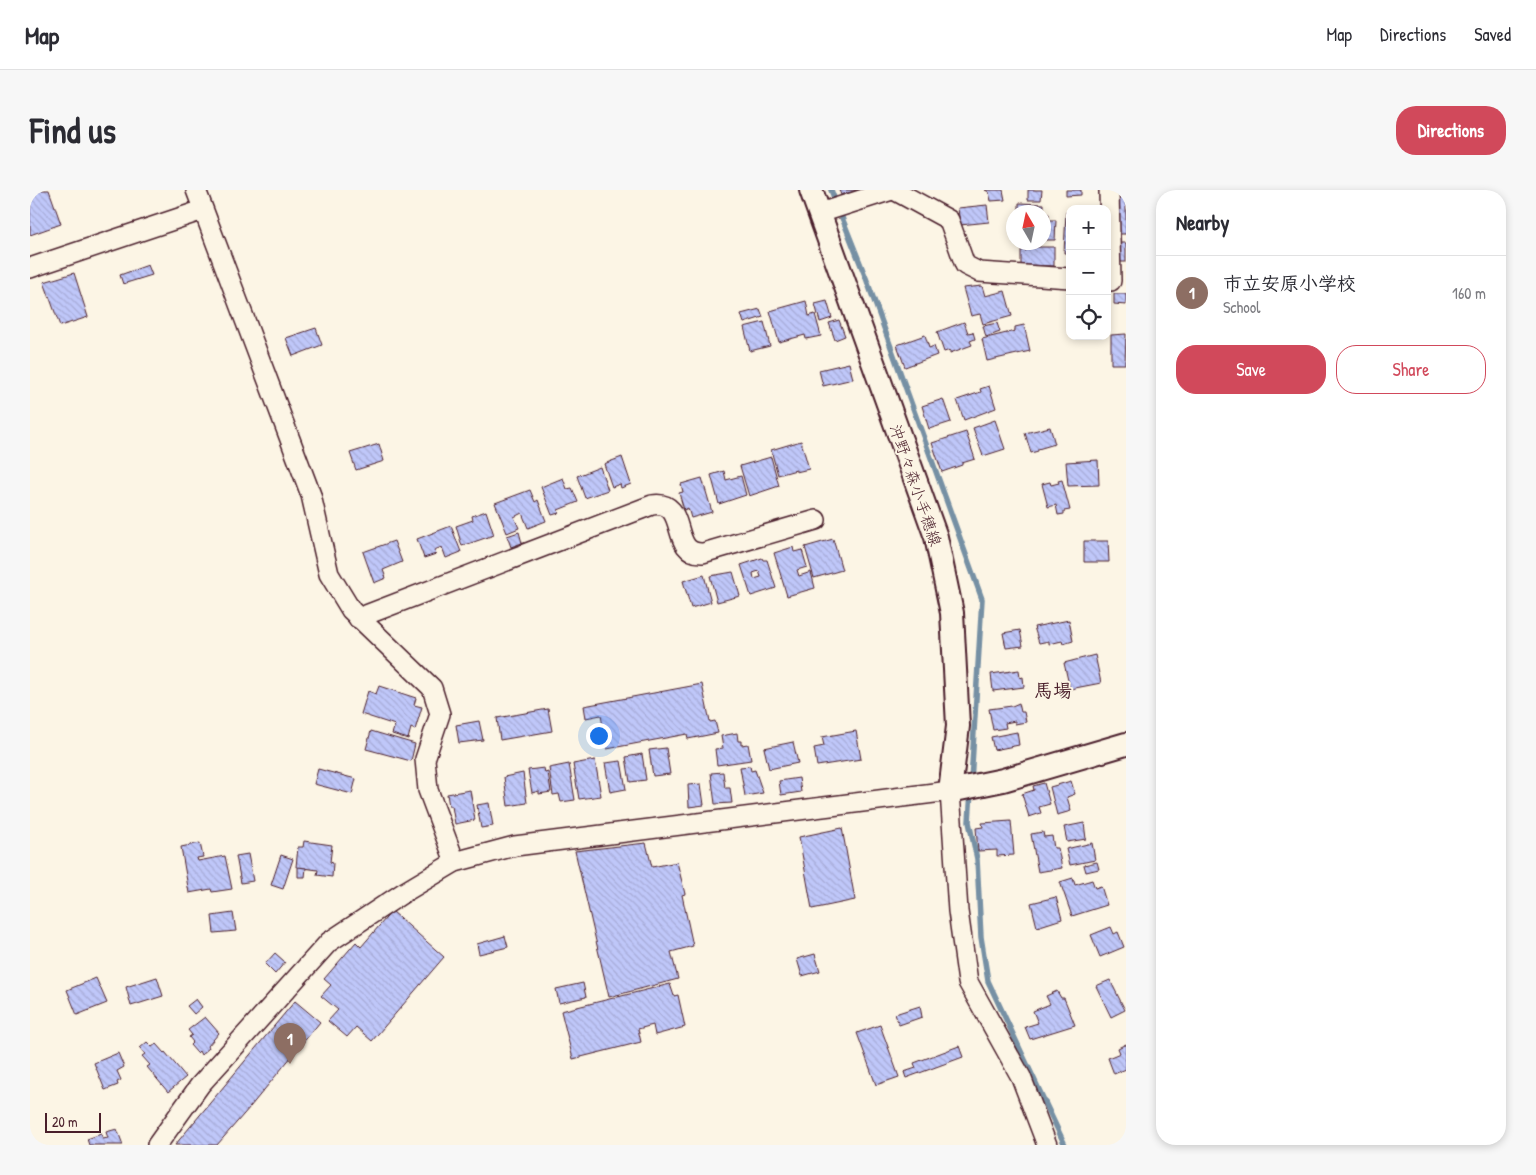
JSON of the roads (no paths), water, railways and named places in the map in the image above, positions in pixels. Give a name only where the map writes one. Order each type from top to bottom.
[{"type":"main road","name":"沖野々森小手穂線","points":[[811,190],[936,537],[952,613],[958,726],[950,791]]},
{"type":"main road","points":[[950,791],[1003,780],[1126,744]]},
{"type":"street","points":[[196,190],[311,495],[329,574],[358,618],[432,688],[440,714],[425,759],[428,790],[455,862]]},
{"type":"street","points":[[820,213],[893,190],[949,220],[966,265],[978,272],[1066,278]]},
{"type":"street","points":[[1108,190],[1115,281]]},
{"type":"street","points":[[30,268],[203,210]]},
{"type":"street","points":[[358,618],[652,505],[662,504],[670,508],[684,543],[688,550],[694,554],[702,554],[816,520]]},
{"type":"street","points":[[157,1145],[200,1085],[329,942],[403,893],[455,862],[515,846],[950,791],[958,911],[968,982],[1021,1077],[1047,1145]]},
{"type":"waterway","points":[[831,190],[866,278],[982,599],[971,782]]},
{"type":"waterway","points":[[971,791],[969,822],[977,859],[981,937],[988,981],[1065,1145]]},
{"type":"place","name":"市立安原小学校","points":[[290,1064]]},
{"type":"district","name":"馬場","points":[[1053,690]]}]
